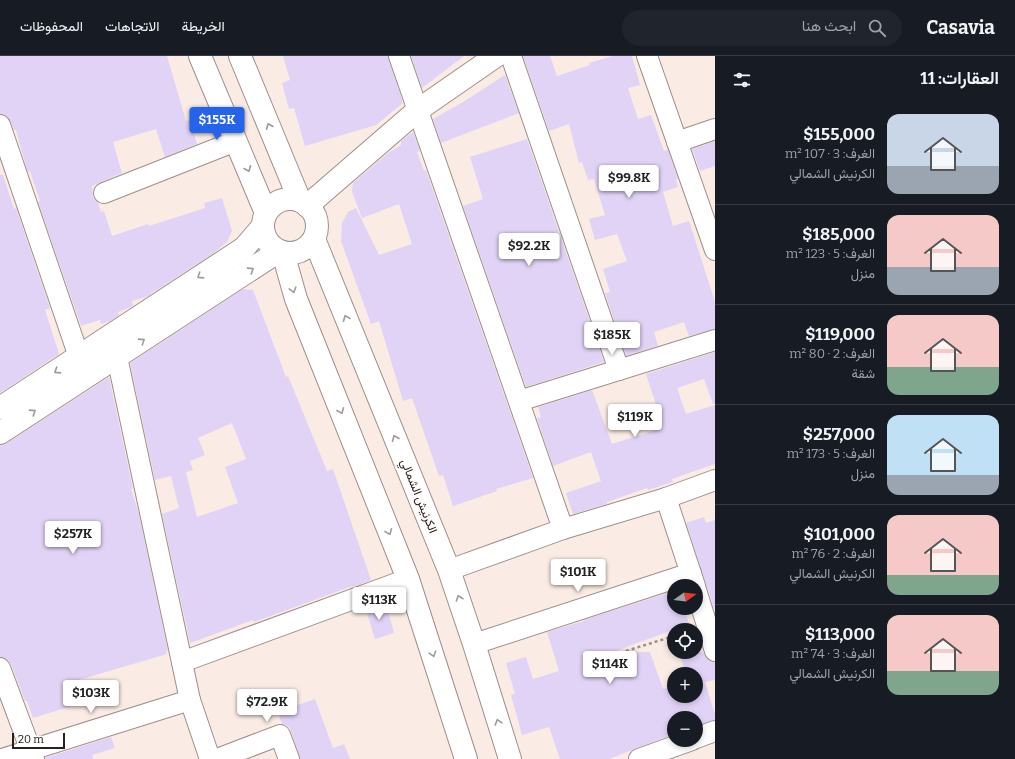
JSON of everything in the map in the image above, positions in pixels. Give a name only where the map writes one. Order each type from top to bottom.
[{"type":"main road","points":[[200,56],[236,141],[265,220],[264,235],[268,243],[281,252],[292,254],[301,251],[314,239]]},
{"type":"main road","name":"الكرنيش الشمالي","points":[[240,56],[304,204],[313,213],[316,221],[314,239],[449,570],[510,759]]},
{"type":"main road","points":[[0,408],[244,248],[275,204],[282,200],[291,200],[304,204],[418,110],[496,56]]},
{"type":"main road","points":[[0,433],[281,252]]},
{"type":"main road","points":[[281,252],[296,299],[408,579],[466,759]]},
{"type":"street","points":[[400,56],[563,529]]},
{"type":"street","points":[[511,56],[619,370]]},
{"type":"street","points":[[647,56],[715,250]]},
{"type":"street","points":[[0,125],[79,357]]},
{"type":"street","points":[[677,142],[715,129]]},
{"type":"street","points":[[104,193],[236,141]]},
{"type":"street","points":[[519,402],[715,340]]},
{"type":"street","points":[[118,357],[190,700],[210,759]]},
{"type":"street","points":[[449,570],[563,529],[666,498],[715,480]]},
{"type":"street","points":[[666,498],[693,579]]},
{"type":"street","points":[[182,662],[408,579]]},
{"type":"street","points":[[474,644],[667,590]]},
{"type":"street","points":[[703,612],[715,651]]},
{"type":"street","points":[[0,668],[33,754]]},
{"type":"street","points":[[2,759],[33,754],[190,700]]},
{"type":"street","points":[[703,736],[715,732]]},
{"type":"street","points":[[217,759],[280,735],[289,759]]},
{"type":"street","points":[[639,759],[672,747]]},
{"type":"path","points":[[626,651],[667,638]]},
{"type":"building","points":[[0,56],[167,56],[186,121],[190,120],[197,144],[165,157],[156,129],[113,142],[122,173],[92,186],[93,197],[98,202],[101,212],[104,211],[112,236],[205,208],[204,203],[222,198],[232,231],[227,242],[212,254],[151,294],[132,301],[133,306],[118,312],[119,315],[110,321],[101,324],[100,320],[81,326],[38,202],[40,201],[30,171],[28,172],[27,170],[16,130],[14,130],[8,117],[0,114]]},
{"type":"building","points":[[283,56],[388,56],[403,103],[376,125],[305,146],[294,108],[289,109],[282,83],[290,80]]},
{"type":"building","points":[[411,56],[464,56],[422,88]]},
{"type":"building","points":[[523,56],[550,56],[557,76],[590,65],[589,63],[613,56],[632,56],[640,85],[628,88],[638,119],[651,115],[664,151],[668,149],[678,179],[676,179],[678,187],[663,192],[673,226],[689,221],[715,302],[715,329],[689,336],[684,322],[654,332],[658,346],[626,356],[605,293],[610,292],[603,269],[627,261],[617,234],[595,240],[589,219],[605,215],[594,179],[588,180],[582,162],[579,163],[569,124],[549,131]]},
{"type":"building","points":[[505,75],[519,113],[441,143],[433,119]]},
{"type":"building","points":[[413,132],[420,151],[417,152],[424,171],[426,170],[533,478],[496,489],[497,491],[453,506],[443,475],[439,476],[412,398],[403,401],[379,321],[371,324],[341,241],[342,223],[348,212],[356,208],[379,255],[412,244],[399,204],[362,218],[352,192],[353,183],[388,153],[401,145],[401,141]]},
{"type":"building","points":[[527,139],[604,362],[526,387],[463,206],[483,199],[470,157]]},
{"type":"building","points":[[715,141],[715,166],[700,171],[692,149]]},
{"type":"building","points":[[0,175],[3,175],[14,209],[16,208],[50,308],[45,310],[59,354],[0,393]]},
{"type":"building","points":[[243,289],[253,290],[286,377],[288,376],[327,471],[333,469],[371,580],[254,622],[253,620],[190,643],[162,514],[179,508],[171,476],[155,480],[130,363]],"holes":[[[232,423],[246,459],[225,467],[238,503],[197,517],[186,472],[193,470],[190,461],[205,455],[198,438]]]},
{"type":"building","points":[[715,352],[715,404],[713,404],[704,379],[677,388],[686,414],[715,405],[715,464],[672,479],[673,482],[648,490],[647,488],[607,502],[607,504],[573,514],[566,493],[601,481],[591,452],[553,466],[537,418],[541,417],[538,407],[592,390],[612,444],[659,429],[657,425],[662,423],[646,374]]},
{"type":"building","points":[[109,377],[133,489],[131,489],[139,514],[168,651],[166,651],[167,654],[75,681],[81,703],[33,718],[11,664],[7,659],[0,657],[0,445],[7,443]]},
{"type":"building","points":[[704,517],[706,523],[715,520],[715,609],[686,523]]},
{"type":"building","points":[[667,593],[667,615],[686,615],[689,623],[667,623],[667,632],[613,652],[650,652],[663,689],[667,688],[667,703],[703,703],[703,667],[684,667],[681,659],[703,659],[703,652],[708,660],[715,662],[715,680],[705,682],[715,714],[715,720],[703,724],[703,711],[667,711],[667,737],[609,759],[560,759],[549,727],[522,735],[511,695],[515,694],[506,663],[526,657],[533,679],[559,671],[547,632],[584,621],[583,620]]},
{"type":"building","points":[[379,602],[382,614],[388,612],[394,633],[375,639],[365,607]]},
{"type":"building","points":[[315,699],[333,748],[344,744],[350,759],[300,759],[291,731],[288,726],[282,724],[278,712]]},
{"type":"building","points":[[111,737],[115,748],[92,755],[93,759],[45,759],[45,758]]}]
